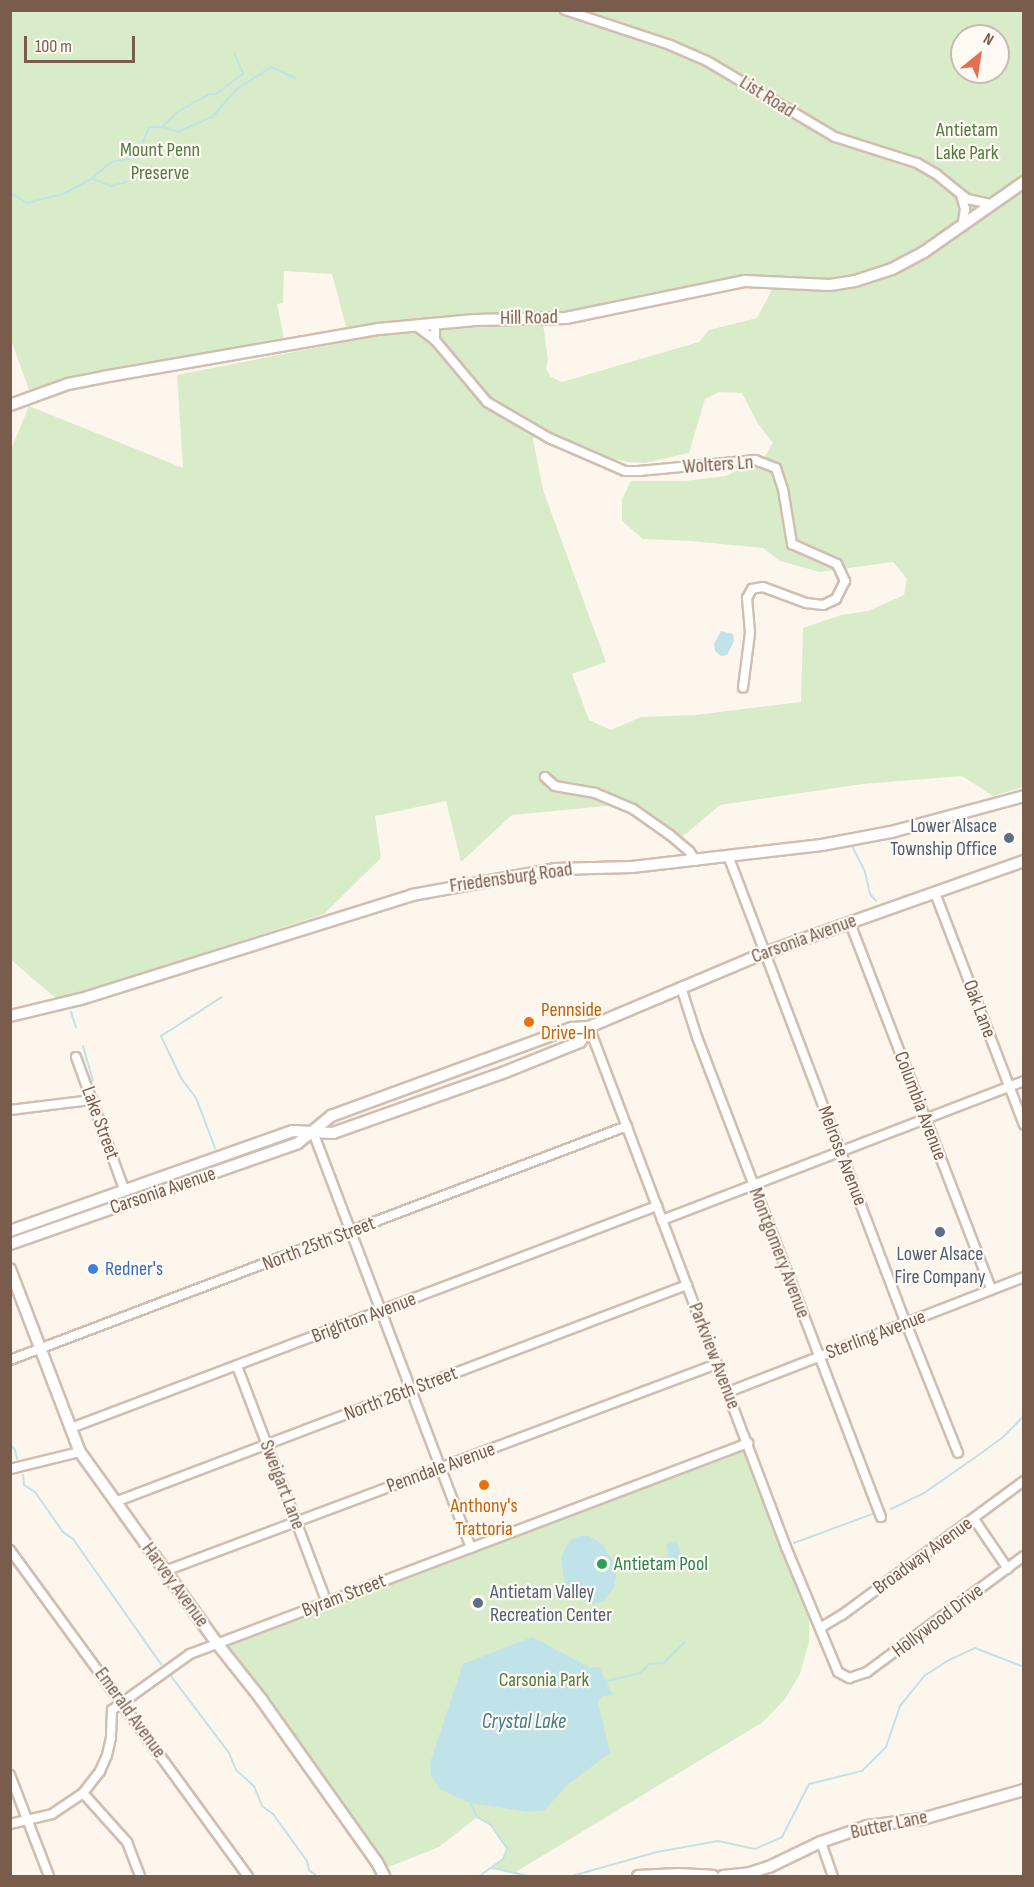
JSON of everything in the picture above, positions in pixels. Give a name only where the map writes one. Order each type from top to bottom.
[{"type":"street","name":"List Road","points":[[565,10],[670,45],[707,61],[835,137],[925,167],[961,195],[974,202],[992,204]]},
{"type":"street","name":"Hill Road","points":[[10,405],[68,384],[337,336],[435,323],[566,318],[745,281],[830,285],[855,281],[908,261],[1023,182]]},
{"type":"street","points":[[961,195],[965,209],[963,222]]},
{"type":"street","points":[[435,323],[435,340]]},
{"type":"street","points":[[415,325],[435,340]]},
{"type":"street","name":"Wolters Ln","points":[[435,340],[487,402],[549,438],[625,471],[755,460],[776,468],[783,489],[792,544],[837,564],[845,581],[836,599],[823,605],[806,603],[763,587],[752,589],[747,598],[750,633],[744,688]]},
{"type":"street","points":[[544,777],[555,786],[595,793],[633,809],[670,835],[689,851],[696,861]]},
{"type":"street","name":"Friedensburg Road","points":[[10,1016],[81,999],[412,894],[555,869],[632,867],[729,858],[891,832],[1023,796]]},
{"type":"street","name":"Melrose Avenue","points":[[729,858],[906,1324],[958,1453]]},
{"type":"street","name":"Carsonia Avenue","points":[[10,1244],[298,1143],[331,1116],[572,1028],[589,1027],[764,953],[1023,861]]},
{"type":"street","name":"Oak Lane","points":[[935,893],[1023,1125]]},
{"type":"street","name":"Columbia Avenue","points":[[850,923],[991,1289]]},
{"type":"street","name":"Montgomery Avenue","points":[[681,987],[697,1037],[881,1517]]},
{"type":"street","name":"Carsonia Avenue","points":[[10,1231],[292,1131],[333,1132],[505,1072],[580,1042],[589,1027]]},
{"type":"street","name":"Parkview Avenue","points":[[589,1027],[832,1663],[838,1672],[849,1678]]},
{"type":"street","name":"Lake Street","points":[[76,1057],[124,1189]]},
{"type":"street","points":[[662,1220],[1023,1081]]},
{"type":"street","points":[[10,1110],[92,1100]]},
{"type":"street","name":"North 25th Street","points":[[10,1360],[350,1233],[627,1126]]},
{"type":"street","points":[[313,1132],[471,1548]]},
{"type":"street","name":"Brighton Avenue","points":[[71,1428],[657,1206]]},
{"type":"street","name":"Harvey Avenue","points":[[10,1269],[80,1452],[216,1642],[268,1709],[384,1876]]},
{"type":"street","name":"Sterling Avenue","points":[[728,1392],[1023,1277]]},
{"type":"street","name":"North 26th Street","points":[[115,1502],[687,1285]]},
{"type":"street","name":"Penndale Avenue","points":[[165,1571],[717,1364]]},
{"type":"street","name":"Sweigart Lane","points":[[237,1366],[327,1603]]},
{"type":"street","name":"Byram Street","points":[[10,1824],[60,1810],[83,1793],[100,1771],[107,1755],[111,1737],[112,1710],[190,1654],[216,1642],[327,1603],[748,1443]]},
{"type":"street","points":[[10,1469],[80,1452]]},
{"type":"street","name":"Broadway Avenue","points":[[820,1628],[842,1615],[1023,1481]]},
{"type":"street","points":[[974,1519],[1008,1569]]},
{"type":"street","name":"Emerald Avenue","points":[[11,1552],[123,1702],[248,1876]]},
{"type":"street","name":"Hollywood Drive","points":[[849,1678],[867,1672],[880,1664],[1023,1557]]},
{"type":"street","points":[[10,1775],[49,1876]]},
{"type":"street","name":"Butter Lane","points":[[723,1876],[750,1874],[821,1842],[867,1826],[922,1819],[1023,1791]]},
{"type":"street","points":[[83,1793],[127,1842],[140,1876]]},
{"type":"street","points":[[821,1842],[833,1876]]},
{"type":"street","points":[[638,1876],[678,1874],[713,1876]]},
{"type":"green space","points":[[11,11],[1023,11],[1023,787],[993,796],[962,776],[863,784],[720,805],[682,837],[617,805],[512,815],[461,862],[446,801],[375,816],[381,858],[324,914],[58,1000],[10,959],[10,452],[29,406],[183,468],[177,375],[350,341],[332,274],[284,271],[283,303],[277,304],[284,338],[70,378],[29,390],[11,340]],"holes":[[[745,284],[775,284],[757,318],[709,330],[699,342],[562,382],[551,377],[546,369],[548,360],[543,324],[640,308]],[[719,392],[742,393],[758,424],[773,443],[765,456],[726,476],[685,481],[631,481],[622,499],[622,521],[643,539],[763,548],[780,561],[820,572],[893,562],[907,579],[904,595],[868,611],[841,615],[803,628],[801,702],[695,715],[641,717],[611,730],[589,720],[572,674],[606,662],[543,490],[533,439],[544,429],[599,454],[626,462],[645,463],[689,453],[705,399]]]},
{"type":"green space","name":"Carsonia Park","points":[[748,1443],[805,1591],[809,1614],[809,1642],[800,1674],[785,1699],[763,1722],[514,1873],[492,1867],[503,1859],[507,1849],[491,1825],[477,1817],[439,1847],[381,1870],[216,1642]]},
{"type":"water","points":[[721,631],[733,634],[734,641],[727,655],[721,656],[715,651],[714,644]]},
{"type":"water","points":[[580,1536],[589,1536],[602,1544],[614,1563],[616,1576],[614,1588],[603,1601],[593,1604],[575,1596],[564,1580],[561,1558],[570,1540]]},
{"type":"water","points":[[676,1541],[685,1564],[659,1574],[654,1561],[669,1555],[666,1545]]},
{"type":"water","name":"Crystal Lake","points":[[532,1637],[591,1668],[599,1667],[613,1695],[603,1696],[598,1702],[610,1753],[568,1784],[545,1810],[530,1812],[470,1803],[440,1789],[431,1776],[430,1763],[463,1664]]},
{"type":"waterway","points":[[10,193],[27,203],[63,194],[91,179],[111,162],[132,158],[139,151],[149,127],[162,127],[177,112],[210,94],[216,94],[243,74],[235,54]]},
{"type":"waterway","points":[[163,127],[178,132],[212,117],[238,88],[271,67],[296,78]]},
{"type":"waterway","points":[[93,179],[111,186],[127,182]]},
{"type":"waterway","points":[[817,840],[843,835]]},
{"type":"waterway","points":[[852,846],[865,872],[870,894],[876,901]]},
{"type":"waterway","points":[[215,1148],[196,1098],[181,1078],[161,1036],[222,997]]},
{"type":"waterway","points":[[71,1012],[76,1027]]},
{"type":"waterway","points":[[83,1046],[93,1081]]},
{"type":"waterway","points":[[891,1509],[924,1493],[973,1459],[1003,1437],[1024,1416]]},
{"type":"waterway","points":[[10,1444],[15,1450],[17,1459]]},
{"type":"waterway","points":[[23,1475],[24,1485],[35,1492],[63,1532],[73,1539],[161,1664]]},
{"type":"waterway","points":[[794,1543],[875,1513]]},
{"type":"waterway","points":[[606,1681],[640,1673],[649,1664],[664,1663],[685,1642]]},
{"type":"waterway","points":[[572,1876],[657,1852],[718,1841],[755,1849],[782,1837],[809,1784],[862,1771],[886,1747],[900,1706],[924,1676],[947,1661],[975,1648],[1024,1667]]},
{"type":"waterway","points":[[171,1676],[229,1753],[236,1770],[254,1786],[262,1806],[273,1814],[307,1861],[309,1870],[317,1876]]},
{"type":"waterway","points":[[470,1803],[477,1817],[491,1825],[507,1849],[503,1859],[480,1876]]},
{"type":"waterway","points":[[493,1868],[528,1876]]},
{"type":"place","name":"Lower Alsace Township Office","points":[[1009,838]]},
{"type":"place","name":"Pennside Drive-In","points":[[529,1022]]},
{"type":"place","name":"Lower Alsace Fire Company","points":[[940,1232]]},
{"type":"place","name":"Redner's","points":[[93,1269]]},
{"type":"place","name":"Anthony's Trattoria","points":[[484,1485]]},
{"type":"place","name":"Antietam Pool","points":[[602,1564]]},
{"type":"place","name":"Antietam Valley Recreation Center","points":[[478,1603]]},
{"type":"park label","name":"Antietam Lake Park","points":[[967,142]]},
{"type":"park label","name":"Mount Penn Preserve","points":[[160,162]]}]
